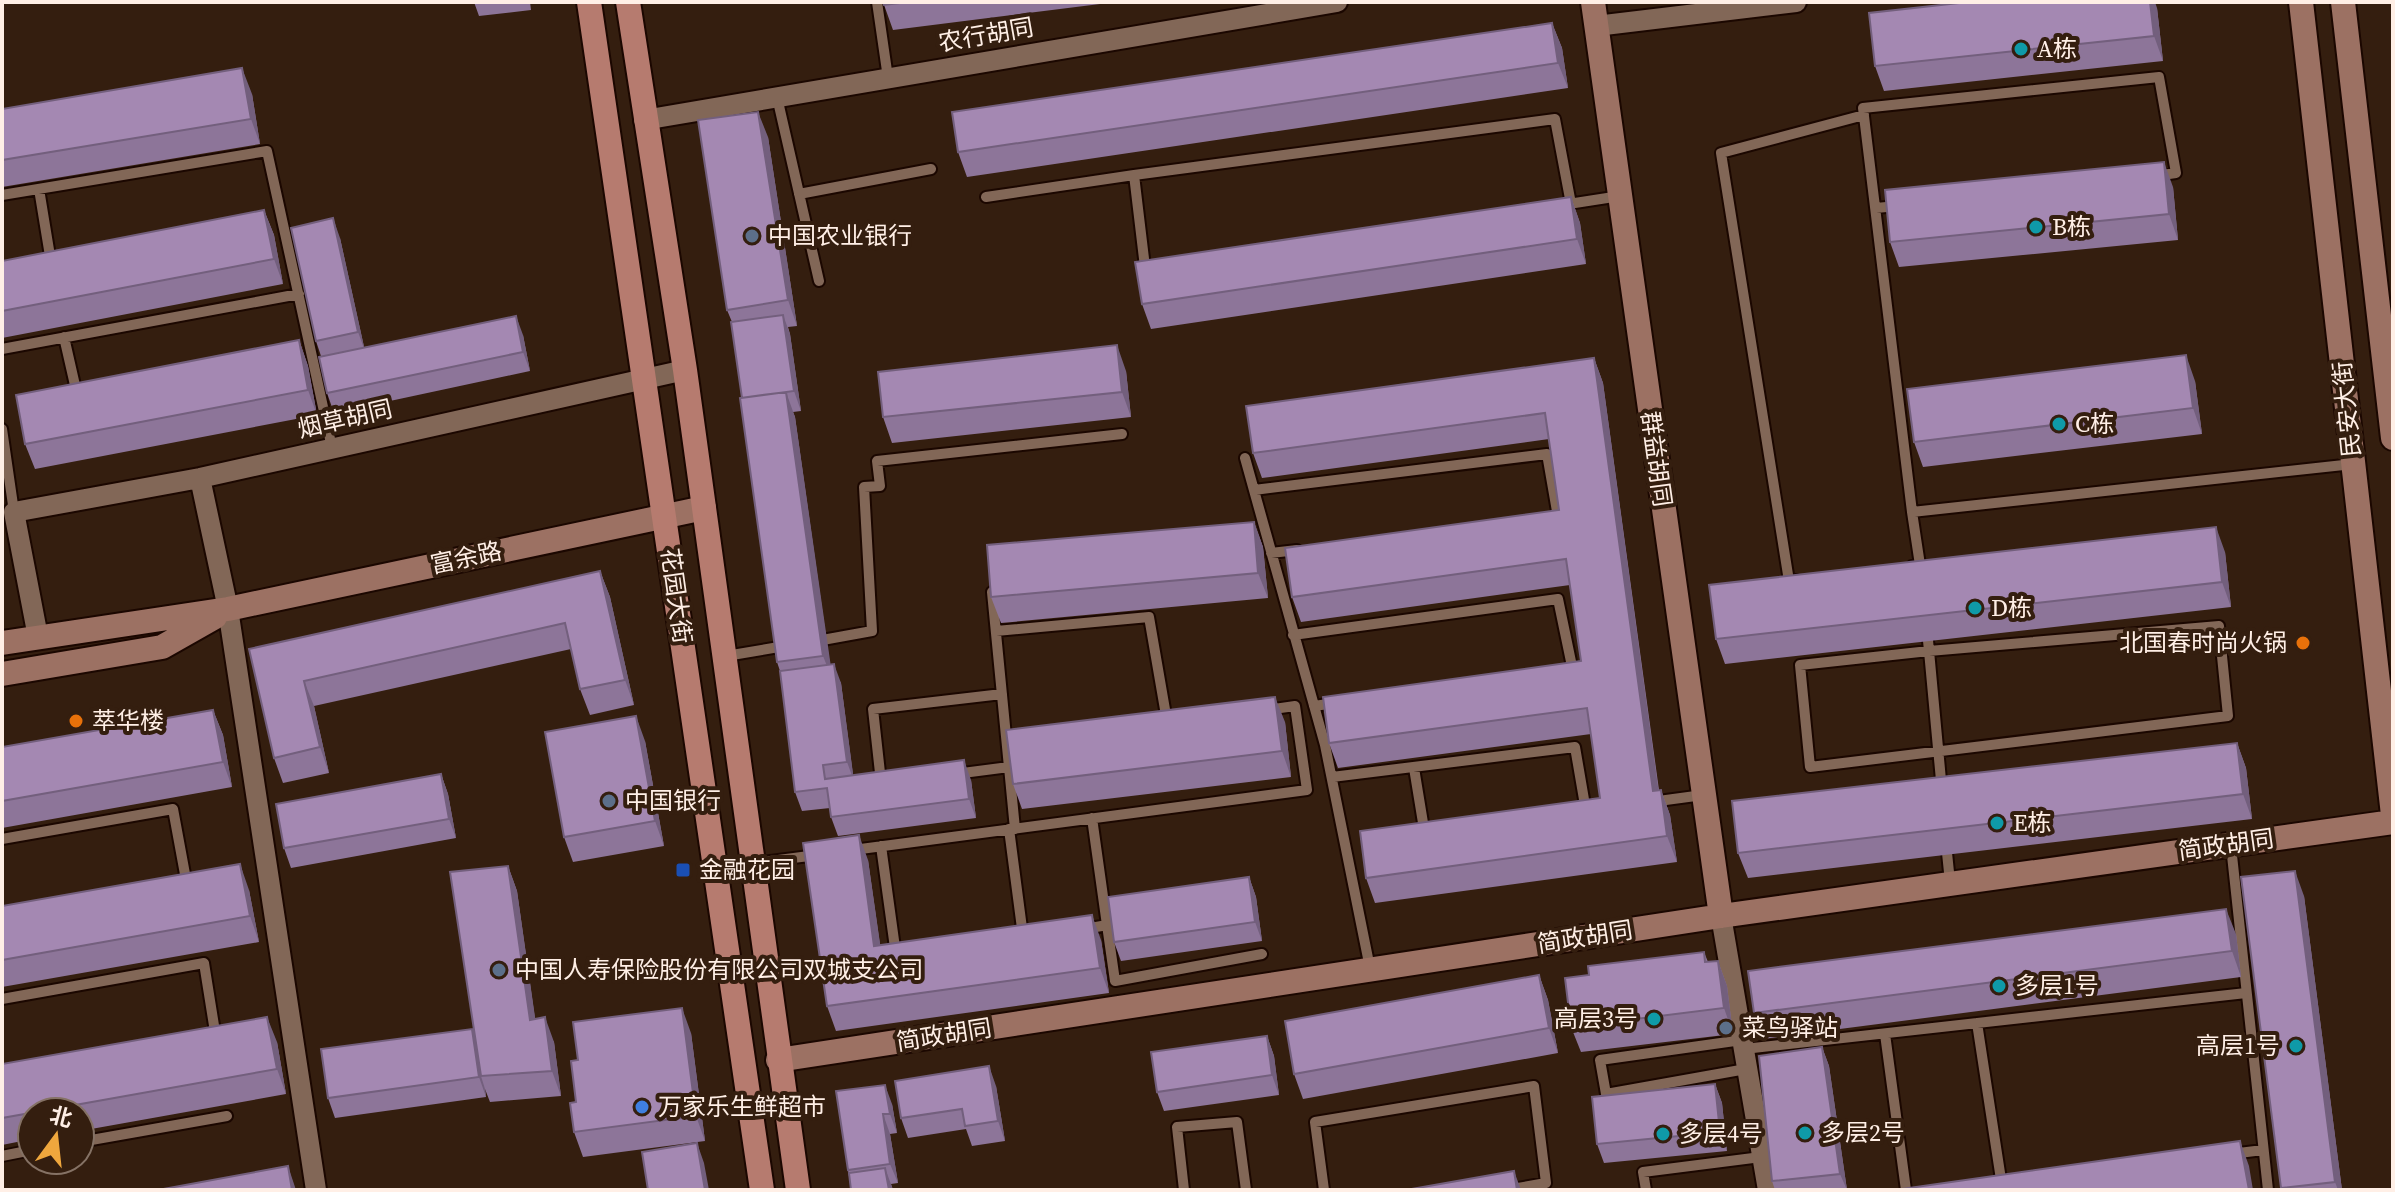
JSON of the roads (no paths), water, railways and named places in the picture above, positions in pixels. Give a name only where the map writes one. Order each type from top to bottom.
[{"type":"main road","name":"花园大街","points":[[589,2],[762,1190]]},
{"type":"main road","name":"花园大街","points":[[628,2],[685,370],[798,1190]]},
{"type":"street","name":"农行胡同","points":[[644,120],[1337,2]]},
{"type":"street","points":[[1594,14],[1796,2]]},
{"type":"street","name":"民安大街","points":[[2301,2],[2393,815]]},
{"type":"street","name":"民安大街","points":[[2343,2],[2385,295],[2393,438]]},
{"type":"street","name":"群益胡同","points":[[1594,14],[1721,916]]},
{"type":"street","name":"烟草胡同","points":[[14,512],[200,478],[685,370]]},
{"type":"street","points":[[200,478],[228,609],[316,1190]]},
{"type":"street","name":"富余路","points":[[2,643],[228,609],[704,508]]},
{"type":"street","points":[[14,512],[38,637]]},
{"type":"street","name":"富余路","points":[[2,674],[162,647],[228,609]]},
{"type":"street","name":"简政胡同","points":[[778,1060],[1721,916],[2393,822]]},
{"type":"street","points":[[1721,916],[1768,1190]]},
{"type":"lane","points":[[877,2],[888,78]]},
{"type":"lane","points":[[1921,580],[1863,108],[2159,77],[2176,173],[2144,177]]},
{"type":"lane","points":[[777,97],[819,281]]},
{"type":"lane","points":[[1803,579],[1789,581],[1721,153],[1864,115]]},
{"type":"lane","points":[[986,197],[1555,119],[1571,204]]},
{"type":"lane","points":[[2,195],[267,151],[332,448]]},
{"type":"lane","points":[[799,194],[931,169]]},
{"type":"lane","points":[[1134,175],[1145,267],[1161,265]]},
{"type":"lane","points":[[39,189],[51,263],[67,260]]},
{"type":"lane","points":[[1555,206],[1620,196]]},
{"type":"lane","points":[[1876,208],[1907,204]]},
{"type":"lane","points":[[267,221],[282,218]]},
{"type":"lane","points":[[2,349],[299,294]]},
{"type":"lane","points":[[64,337],[79,401],[94,398]]},
{"type":"lane","points":[[296,358],[312,355]]},
{"type":"lane","points":[[2,429],[14,512]]},
{"type":"lane","points":[[724,656],[872,631],[864,487],[880,486],[877,461],[1122,434]]},
{"type":"lane","points":[[1254,490],[1547,454],[1558,517],[1543,519]]},
{"type":"lane","points":[[1245,458],[1332,777],[1371,970]]},
{"type":"lane","points":[[1912,512],[2353,464]]},
{"type":"lane","points":[[1271,553],[1316,548]]},
{"type":"lane","points":[[1905,567],[1920,565]]},
{"type":"lane","points":[[991,577],[1023,938]]},
{"type":"lane","points":[[1293,635],[1558,599],[1574,676],[1559,678]]},
{"type":"lane","points":[[996,631],[1149,617],[1165,722],[1180,720]]},
{"type":"lane","points":[[1926,622],[1943,809]]},
{"type":"lane","points":[[2219,626],[2228,716],[1810,767],[1800,665],[1929,651],[2219,626]]},
{"type":"lane","points":[[895,781],[881,783],[873,709],[1002,694]]},
{"type":"lane","points":[[1314,706],[1344,702]]},
{"type":"lane","points":[[838,852],[1307,790],[1295,706],[1252,711]]},
{"type":"lane","points":[[1332,777],[1575,747],[1587,817],[1572,819]]},
{"type":"lane","points":[[938,776],[1009,767]]},
{"type":"lane","points":[[1414,768],[1425,838],[1440,836]]},
{"type":"lane","points":[[1645,803],[1703,795]]},
{"type":"lane","points":[[1586,810],[1600,808]]},
{"type":"lane","points":[[2,839],[173,809],[187,887],[172,889]]},
{"type":"lane","points":[[1092,818],[1115,981],[1262,954]]},
{"type":"lane","points":[[1945,824],[1950,884]]},
{"type":"lane","points":[[2230,845],[2268,1190]]},
{"type":"lane","points":[[881,846],[897,957],[911,955]]},
{"type":"lane","points":[[752,864],[824,854]]},
{"type":"lane","points":[[1104,905],[1119,903]]},
{"type":"lane","points":[[1079,930],[1107,925]]},
{"type":"lane","points":[[1009,940],[1037,936]]},
{"type":"lane","points":[[2,999],[204,963],[217,1037],[202,1040]]},
{"type":"lane","points":[[1744,1053],[1606,1094],[1600,1060],[1744,1053],[2246,993]]},
{"type":"lane","points":[[1977,1023],[2002,1186]]},
{"type":"lane","points":[[1885,1034],[1906,1190]]},
{"type":"lane","points":[[1324,1190],[1315,1122],[1534,1086],[1546,1183],[1533,1188],[1506,1190]]},
{"type":"lane","points":[[96,1139],[227,1116]]},
{"type":"lane","points":[[1184,1190],[1177,1127],[1237,1122],[1246,1190]]},
{"type":"lane","points":[[2217,1156],[2263,1150]]},
{"type":"lane","points":[[1646,1190],[1643,1172],[1761,1157]]},
{"type":"lane","points":[[1989,1188],[2017,1184]]},
{"type":"place","name":"A栋","points":[[2021,49]]},
{"type":"place","name":"B栋","points":[[2036,227]]},
{"type":"place","name":"中国农业银行","points":[[752,236]]},
{"type":"place","name":"C栋","points":[[2059,424]]},
{"type":"place","name":"D栋","points":[[1975,608]]},
{"type":"place","name":"北国春时尚火锅","points":[[2303,643]]},
{"type":"place","name":"萃华楼","points":[[76,721]]},
{"type":"place","name":"中国银行","points":[[609,801]]},
{"type":"place","name":"E栋","points":[[1997,823]]},
{"type":"place","name":"金融花园","points":[[683,870]]},
{"type":"place","name":"中国人寿保险股份有限公司双城支公司","points":[[499,970]]},
{"type":"place","name":"多层1号","points":[[1999,986]]},
{"type":"place","name":"高层3号","points":[[1654,1019]]},
{"type":"place","name":"菜鸟驿站","points":[[1726,1028]]},
{"type":"place","name":"高层1号","points":[[2296,1046]]},
{"type":"place","name":"万家乐生鲜超市","points":[[642,1107]]},
{"type":"place","name":"多层2号","points":[[1805,1133]]},
{"type":"place","name":"多层4号","points":[[1663,1134]]}]
